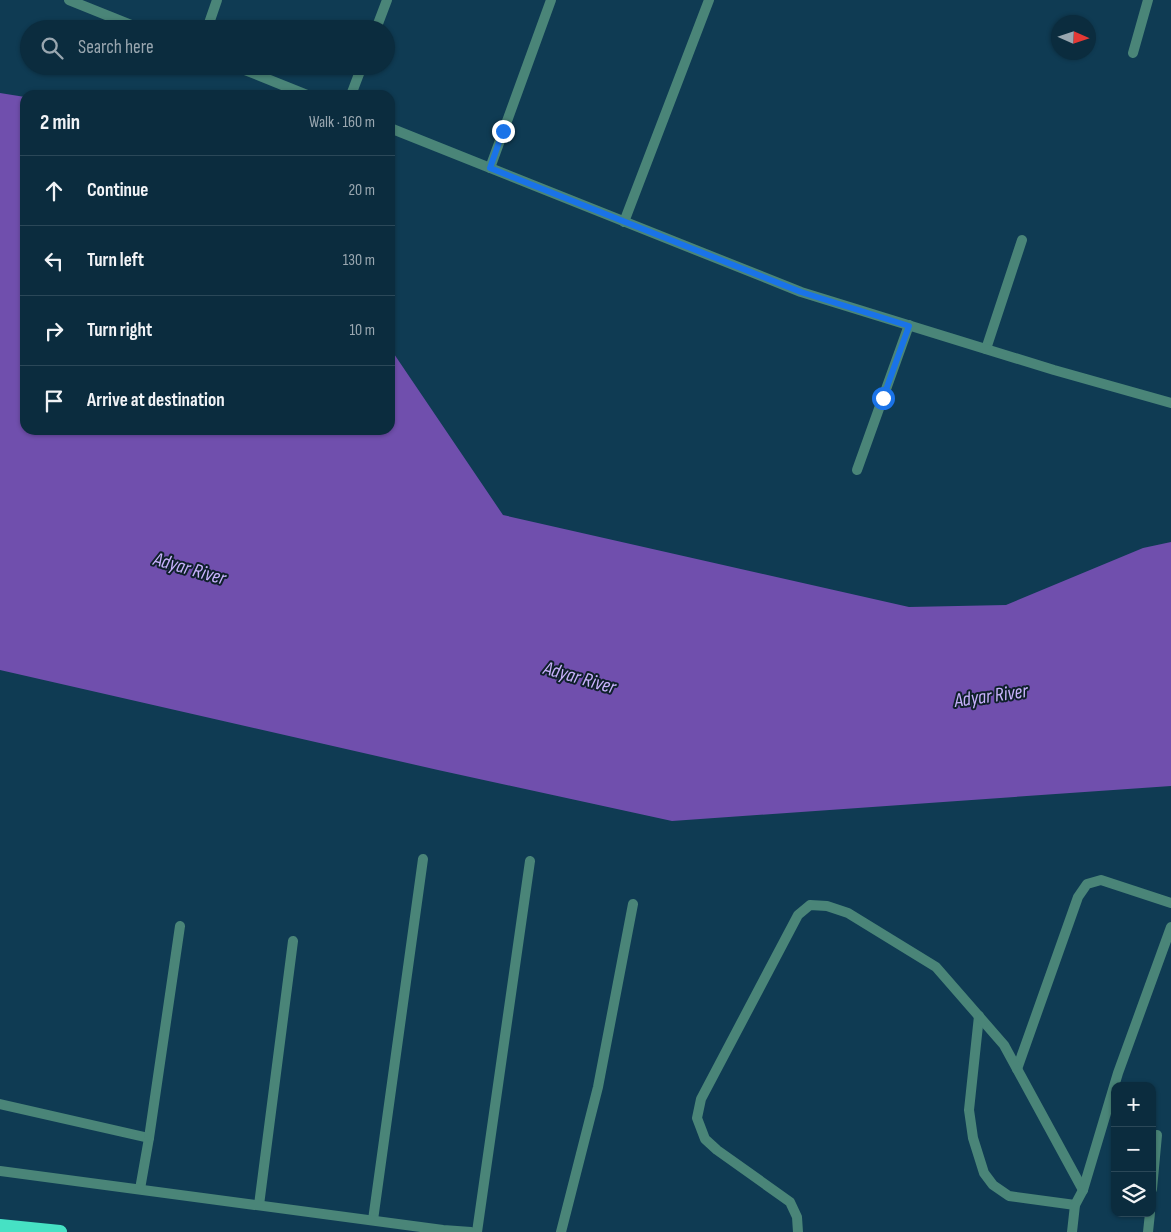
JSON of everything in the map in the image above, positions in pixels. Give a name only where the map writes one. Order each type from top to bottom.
[{"type":"highway","points":[[0,1226],[60,1232]]},
{"type":"street","points":[[70,0],[119,20]]},
{"type":"street","points":[[210,20],[217,0]]},
{"type":"street","points":[[379,20],[387,0]]},
{"type":"street","points":[[490,168],[551,0]]},
{"type":"street","points":[[624,222],[709,0]]},
{"type":"street","points":[[1133,53],[1148,0]]},
{"type":"street","points":[[257,75],[295,90]]},
{"type":"street","points":[[353,90],[359,75]]},
{"type":"street","points":[[395,130],[801,292],[909,326],[1171,403]]},
{"type":"street","points":[[986,349],[1022,240]]},
{"type":"street","points":[[857,470],[909,326]]},
{"type":"street","points":[[373,1220],[423,859]]},
{"type":"street","points":[[477,1232],[530,861]]},
{"type":"street","points":[[1017,1069],[1078,897],[1087,884],[1102,880],[1171,903]]},
{"type":"street","points":[[561,1232],[598,1087],[633,904]]},
{"type":"street","points":[[798,1232],[797,1217],[790,1202],[717,1150],[705,1138],[697,1118],[701,1099],[798,915],[810,906],[827,906],[848,913],[936,967],[1004,1045],[1083,1190]]},
{"type":"street","points":[[140,1189],[180,926]]},
{"type":"street","points":[[1072,1232],[1075,1205],[1083,1190],[1118,1073],[1171,927]]},
{"type":"street","points":[[259,1205],[293,941]]},
{"type":"street","points":[[979,1016],[969,1110],[973,1138],[984,1173],[993,1185],[1009,1196],[1075,1205]]},
{"type":"street","points":[[0,1104],[149,1138]]},
{"type":"street","points":[[1154,1172],[1157,1135]]},
{"type":"street","points":[[0,1171],[443,1230],[471,1232]]},
{"type":"street","points":[[1148,1232],[1150,1217]]},
{"type":"water","name":"Adyar River","points":[[0,93],[20,96],[20,435],[395,435],[395,355],[503,515],[909,607],[1006,605],[1143,548],[1171,542],[1171,786],[672,821],[438,770],[0,670]]},
{"type":"route","points":[[503,131],[490,168],[801,292],[909,326],[883,398]]}]
